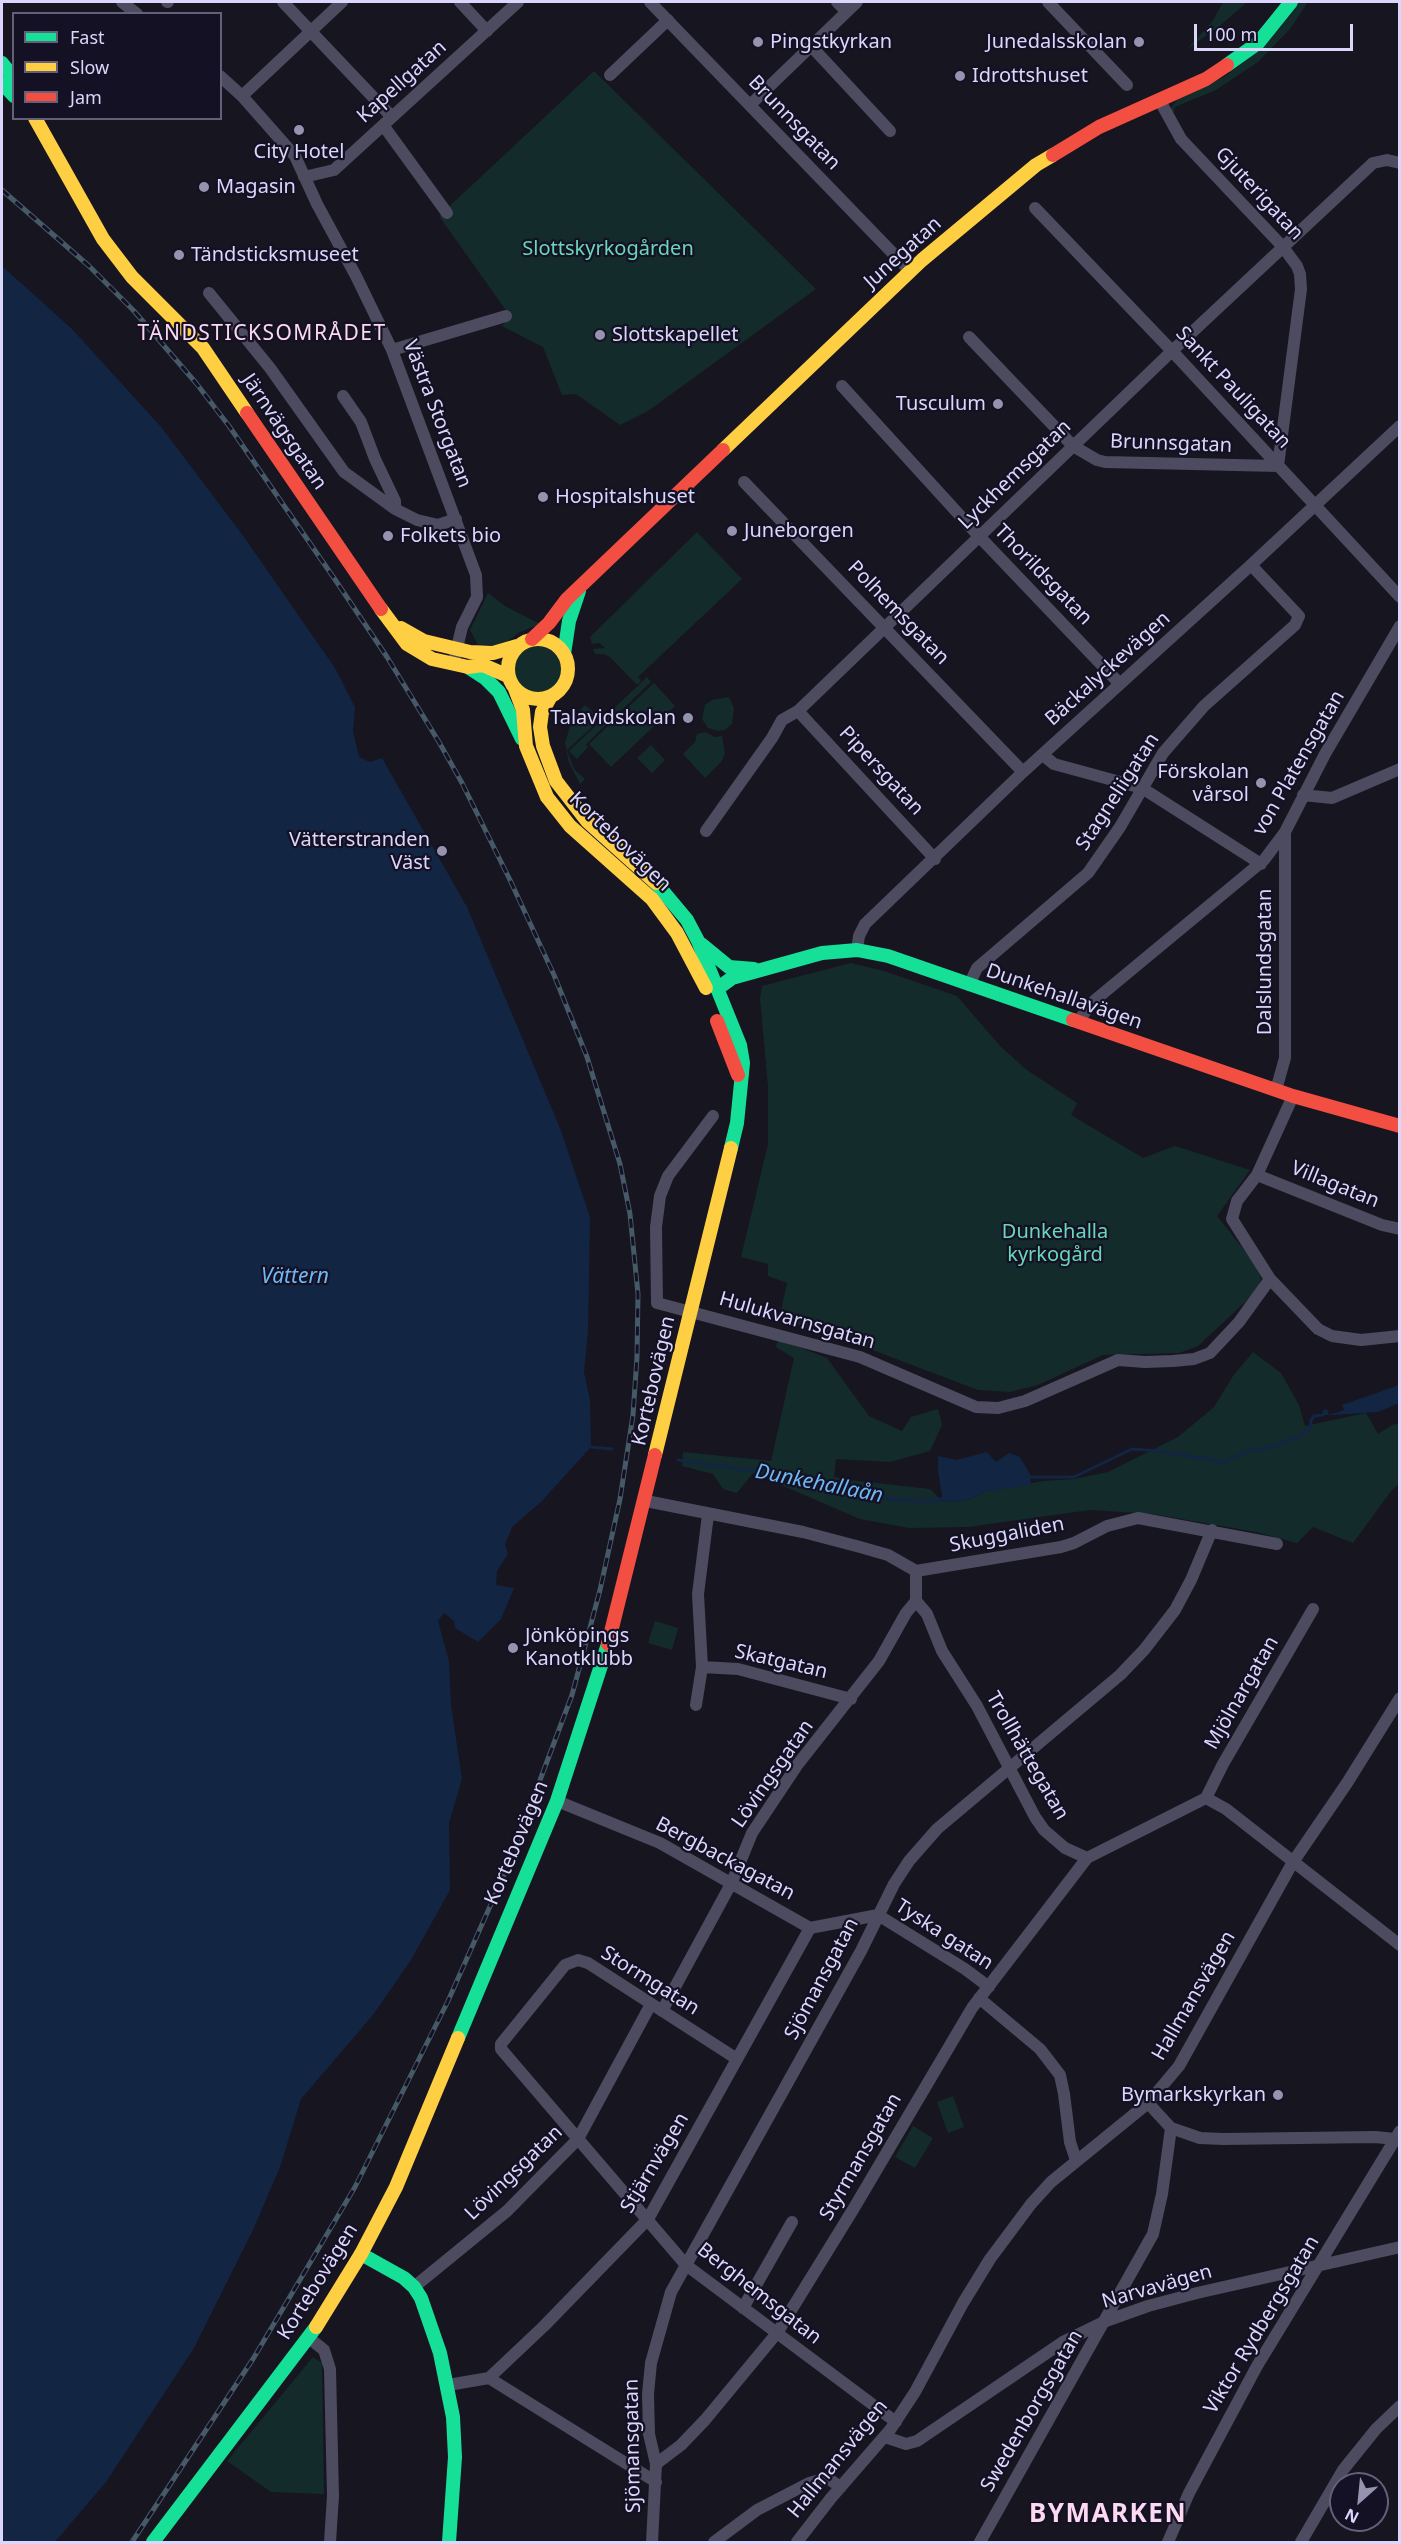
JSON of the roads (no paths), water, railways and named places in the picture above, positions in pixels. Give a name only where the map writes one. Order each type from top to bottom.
[{"type":"street","points":[[122,2],[134,12]]},
{"type":"street","points":[[283,2],[387,121],[447,213]]},
{"type":"street","points":[[242,96],[342,2]]},
{"type":"street","points":[[460,2],[487,31]]},
{"type":"street","name":"Kapellgatan","points":[[304,177],[334,170],[518,2]]},
{"type":"street","name":"Brunnsgatan","points":[[650,2],[910,271]]},
{"type":"street","points":[[837,2],[846,11]]},
{"type":"street","points":[[750,105],[857,2]]},
{"type":"street","points":[[1048,2],[1127,85]]},
{"type":"street","name":"Junegatan","points":[[532,639],[549,623],[567,599],[580,590],[910,271],[1036,165],[1099,127],[1206,79],[1258,43],[1291,2]]},
{"type":"street","points":[[610,75],[668,20]]},
{"type":"street","points":[[811,46],[890,131]]},
{"type":"street","points":[[2,63],[12,76]]},
{"type":"street","name":"Västra Storgatan","points":[[222,78],[242,96],[295,156],[392,350],[478,583],[477,597],[462,627],[453,664]]},
{"type":"street","name":"Gjuterigatan","points":[[1160,101],[1180,139],[1283,247],[1298,266],[1301,280],[1278,466]]},
{"type":"street","name":"Järnvägsgatan","points":[[35,120],[102,239],[132,277],[202,348],[367,591],[407,644],[432,659],[468,667],[483,664],[508,676]]},
{"type":"street","name":"Lyckhemsgatan","points":[[705,831],[772,738],[779,723],[798,711],[1172,351],[1373,163],[1387,160],[1400,163]]},
{"type":"street","name":"Sankt Pauligatan","points":[[1035,208],[1172,351],[1400,597]]},
{"type":"street","points":[[208,293],[270,368],[335,463],[351,478],[417,520],[438,525],[456,519]]},
{"type":"street","points":[[392,350],[506,316]]},
{"type":"street","name":"Brunnsgatan","points":[[969,337],[1073,446],[1089,457],[1105,462],[1278,466]]},
{"type":"street","name":"Thorildsgatan","points":[[842,386],[980,537],[1120,684]]},
{"type":"street","points":[[342,396],[361,422],[396,508]]},
{"type":"street","name":"Bäckalyckevägen","points":[[857,950],[859,936],[865,924],[1023,772],[1251,566],[1400,426]]},
{"type":"street","name":"Polhemsgatan","points":[[744,482],[1023,772]]},
{"type":"street","name":"Stagneliigatan","points":[[969,985],[977,968],[1088,873],[1120,827],[1163,753],[1204,706],[1295,625],[1299,616],[1251,566]]},
{"type":"street","name":"Junegatan","points":[[564,654],[569,621],[580,590]]},
{"type":"street","name":"Järnvägsgatan","points":[[393,623],[424,641],[457,649],[482,653],[517,646]]},
{"type":"street","name":"von Platensgatan","points":[[1078,1022],[1095,1000],[1261,864],[1285,832],[1303,795],[1400,626]]},
{"type":"street","points":[[532,639],[552,642],[564,654],[568,665],[561,688],[551,696],[532,698],[515,689],[508,676],[509,658],[517,646],[532,639]]},
{"type":"street","points":[[468,667],[485,678],[499,692],[526,746]]},
{"type":"street","name":"Kortebovägen","points":[[515,689],[523,710],[526,746],[540,785],[557,811],[570,826],[652,899],[717,988],[741,1084]]},
{"type":"street","name":"Kortebovägen","points":[[153,2542],[233,2434],[309,2338],[361,2254],[396,2187],[557,1801],[610,1637],[646,1501],[731,1150],[743,1063],[740,1045],[698,941],[687,920],[671,898],[648,874],[586,821],[556,781],[543,746],[540,727],[542,712],[551,696]]},
{"type":"street","name":"Pipersgatan","points":[[798,711],[935,859]]},
{"type":"street","points":[[1044,754],[1054,765],[1142,788],[1261,864]]},
{"type":"street","points":[[1303,795],[1332,798],[1400,769]]},
{"type":"street","name":"Dalslundsgatan","points":[[1276,1090],[1285,1058],[1283,846],[1285,832]]},
{"type":"street","points":[[698,941],[718,960],[729,966],[766,970]]},
{"type":"street","name":"Dunkehallavägen","points":[[717,988],[726,981],[822,953],[857,950],[888,956],[1293,1096],[1398,1122]]},
{"type":"street","points":[[1293,1096],[1257,1175],[1237,1202],[1232,1219],[1270,1279],[1312,1325],[1332,1336],[1361,1340],[1400,1336]]},
{"type":"street","name":"Hulukvarnsgatan","points":[[712,1116],[668,1176],[660,1196],[656,1227],[657,1303],[860,1357],[976,1407],[998,1408],[1046,1393],[1069,1380],[1118,1359],[1145,1362],[1173,1361],[1194,1359],[1210,1353],[1239,1322],[1270,1279]]},
{"type":"street","name":"Villagatan","points":[[1257,1175],[1382,1225],[1400,1229]]},
{"type":"street","points":[[646,1501],[803,1532],[888,1555],[916,1571],[916,1600]]},
{"type":"street","points":[[696,1705],[702,1667],[698,1594],[708,1515]]},
{"type":"street","name":"Skuggaliden","points":[[916,1571],[1060,1547],[1074,1543],[1107,1526],[1138,1518],[1212,1530],[1277,1544]]},
{"type":"street","name":"Sjömansgatan","points":[[652,2542],[656,2464],[650,2434],[648,2394],[651,2363],[671,2292],[861,1951],[894,1884],[937,1829],[1120,1675],[1144,1650],[1175,1610],[1191,1580],[1212,1530]]},
{"type":"street","name":"Trollhättegatan","points":[[916,1600],[927,1614],[942,1651],[977,1706],[1044,1830],[1065,1848],[1087,1858]]},
{"type":"street","name":"Lövingsgatan","points":[[662,2012],[732,1882],[752,1833],[798,1764],[879,1662],[906,1613],[916,1600]]},
{"type":"street","name":"Mjölnargatan","points":[[1206,1798],[1223,1764],[1313,1609]]},
{"type":"street","name":"Skatgatan","points":[[702,1667],[738,1669],[851,1699]]},
{"type":"street","name":"Hallmansvägen","points":[[797,2542],[896,2422],[990,2259],[1031,2204],[1076,2160],[1148,2103],[1187,2054],[1293,1862],[1347,1783],[1400,1698]]},
{"type":"street","points":[[1087,1858],[1206,1798],[1226,1809],[1400,1945]]},
{"type":"street","name":"Bergbackagatan","points":[[557,1801],[660,1843],[810,1928]]},
{"type":"street","name":"Styrmansgatan","points":[[656,2464],[673,2452],[705,2420],[777,2333],[979,1998],[1087,1858]]},
{"type":"street","points":[[810,1928],[878,1915]]},
{"type":"street","name":"Tyska gatan","points":[[878,1915],[965,1969],[989,1987]]},
{"type":"street","name":"Stjärnvägen","points":[[489,2378],[567,2303],[648,2219],[810,1928]]},
{"type":"street","name":"Stormgatan","points":[[501,2044],[565,1965],[572,1961],[588,1963],[737,2059]]},
{"type":"street","name":"Tyska gatan","points":[[979,1998],[1040,2049],[1056,2069],[1063,2085],[1070,2142],[1076,2160]]},
{"type":"street","name":"Lövingsgatan","points":[[414,2287],[507,2211],[578,2139],[651,2004]]},
{"type":"street","name":"Berghemsgatan","points":[[501,2044],[501,2049],[686,2265],[896,2422]]},
{"type":"street","points":[[1148,2103],[1171,2128],[1200,2138],[1397,2135]]},
{"type":"street","name":"Swedenborgsgatan","points":[[980,2542],[1153,2234],[1162,2194],[1171,2128]]},
{"type":"street","name":"Viktor Rydbergsgatan","points":[[1168,2542],[1189,2493],[1233,2409],[1397,2135]]},
{"type":"street","points":[[743,2308],[792,2222]]},
{"type":"street","name":"Narvavägen","points":[[885,2437],[906,2444],[917,2441],[1063,2342],[1106,2321],[1148,2306],[1400,2247]]},
{"type":"street","points":[[361,2254],[404,2278],[414,2287],[421,2298],[448,2385],[453,2417],[455,2457],[449,2542]]},
{"type":"street","points":[[309,2338],[324,2350],[330,2369],[333,2496],[330,2542]]},
{"type":"street","points":[[448,2385],[489,2378],[656,2482]]},
{"type":"street","points":[[1302,2542],[1343,2470],[1376,2429],[1400,2406]]},
{"type":"street","points":[[714,2542],[757,2510],[809,2483],[827,2478],[841,2487]]},
{"type":"water","name":"Vättern","points":[[2,266],[72,329],[162,428],[244,537],[335,668],[355,707],[353,731],[359,757],[370,762],[382,758],[467,907],[560,1128],[590,1217],[588,1331],[584,1372],[590,1400],[591,1447],[541,1502],[513,1526],[505,1544],[508,1554],[497,1571],[496,1585],[514,1588],[501,1619],[478,1642],[455,1628],[454,1621],[444,1613],[438,1621],[449,1661],[451,1705],[462,1779],[449,1823],[450,1890],[411,1960],[373,2015],[301,2099],[280,2167],[253,2230],[194,2348],[106,2482],[55,2542],[2,2542]]},
{"type":"water","points":[[1399,1385],[1399,1403],[1378,1412],[1329,1415],[1344,1410],[1342,1405]]},
{"type":"water","points":[[1327,1409],[1329,1415],[1322,1415],[1323,1410]]},
{"type":"water","points":[[987,1452],[996,1462],[1009,1453],[1020,1457],[1031,1476],[1030,1485],[988,1491],[965,1501],[943,1502],[938,1456],[956,1460]]},
{"type":"waterway","name":"Dunkehallaån","points":[[1027,1477],[1074,1477],[1132,1449],[1159,1451],[1223,1462],[1250,1450],[1273,1447],[1299,1436],[1310,1429],[1314,1416],[1323,1415]]},
{"type":"waterway","name":"Dunkehallaån","points":[[591,1447],[612,1449]]},
{"type":"waterway","name":"Dunkehallaån","points":[[678,1460],[780,1475],[862,1496],[910,1501],[936,1501],[946,1497]]},
{"type":"railway","points":[[2,190],[89,266],[134,311],[196,383],[229,426],[336,581],[387,657],[439,742],[510,880],[554,975],[587,1057],[620,1164],[630,1214],[638,1294],[633,1415],[620,1499],[600,1590],[572,1695],[507,1868],[448,2001],[355,2187],[253,2359],[132,2542]]},
{"type":"place","name":"Pingstkyrkan","points":[[758,42]]},
{"type":"place","name":"Junedalsskolan","points":[[1139,42]]},
{"type":"place","name":"Idrottshuset","points":[[960,76]]},
{"type":"place","name":"City Hotel","points":[[299,130]]},
{"type":"place","name":"Magasin","points":[[204,187]]},
{"type":"place","name":"Tändsticksmuseet","points":[[179,255]]},
{"type":"place","name":"Slottskapellet","points":[[600,335]]},
{"type":"place","name":"Tusculum","points":[[998,404]]},
{"type":"place","name":"Hospitalshuset","points":[[543,497]]},
{"type":"place","name":"Juneborgen","points":[[732,531]]},
{"type":"place","name":"Folkets bio","points":[[388,536]]},
{"type":"place","name":"Talavidskolan","points":[[688,718]]},
{"type":"place","name":"Förskolan vårsol","points":[[1261,783]]},
{"type":"place","name":"Vätterstranden Väst","points":[[442,851]]},
{"type":"place","name":"Jönköpings Kanotklubb","points":[[513,1648]]},
{"type":"place","name":"Bymarkskyrkan","points":[[1278,2095]]},
{"type":"district","name":"TÄNDSTICKSOMRÅDET","points":[[262,334]]},
{"type":"district","name":"BYMARKEN","points":[[1108,2515]]},
{"type":"park label","name":"Slottskyrkogården","points":[[608,249]]},
{"type":"park label","name":"Dunkehalla kyrkogård","points":[[1055,1244]]}]
